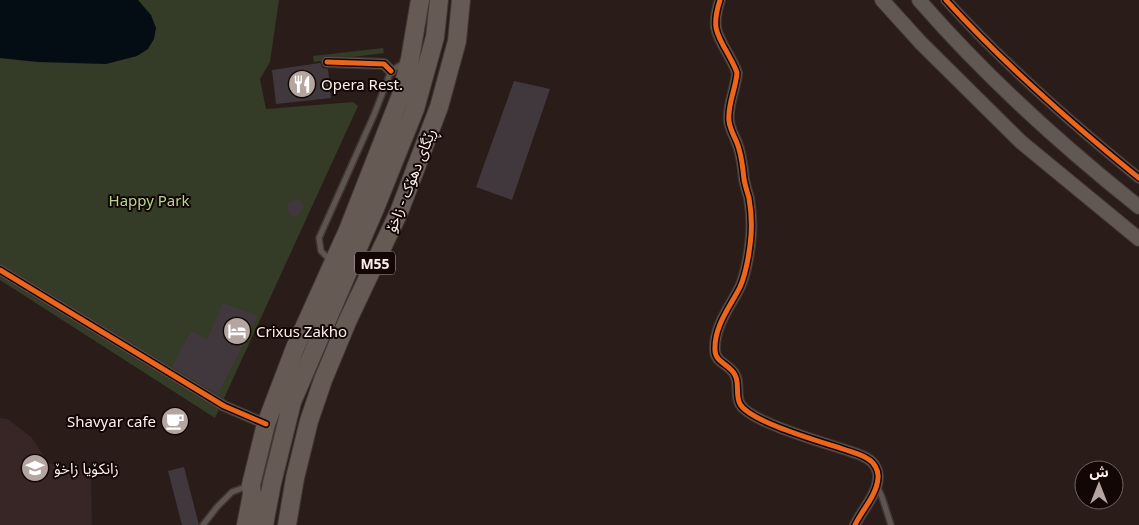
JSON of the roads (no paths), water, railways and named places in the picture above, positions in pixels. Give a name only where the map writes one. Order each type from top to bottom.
[{"type":"highway","points":[[246,525],[266,424],[295,348],[351,221],[398,104],[410,59],[420,0]]},
{"type":"highway","name":"ڕێگای دهۆک - زاخۆ","points":[[287,525],[304,440],[323,380],[347,322],[399,212],[439,107],[457,41],[461,0]]},
{"type":"highway","name":"ڕێگای دهۆک - زاخۆ","points":[[264,525],[273,468],[292,402],[415,110],[435,38],[434,1]]},
{"type":"main road","points":[[882,0],[921,43],[1021,142],[1139,239]]},
{"type":"main road","points":[[919,0],[1010,95],[1096,172],[1139,206]]},
{"type":"street","points":[[720,0],[716,15],[717,33],[737,73],[728,122],[741,155],[751,216],[751,236],[742,280],[723,316],[714,350],[720,362],[735,373],[738,400],[746,411],[755,417],[794,433],[858,454],[869,459],[874,465],[879,475],[877,486],[855,525]]},
{"type":"street","points":[[946,0],[1033,88],[1139,178]]},
{"type":"street","points":[[327,62],[384,64],[391,71]]},
{"type":"street","points":[[0,270],[224,406],[266,424]]},
{"type":"lane","points":[[333,262],[321,251],[319,238],[374,115],[391,71],[410,59]]},
{"type":"lane","points":[[203,525],[232,492],[254,483]]},
{"type":"lane","points":[[877,486],[891,525]]},
{"type":"place","name":"Opera Rest.","points":[[302,84]]},
{"type":"place","name":"Crixus Zakho","points":[[237,331]]},
{"type":"place","name":"Shavyar cafe","points":[[175,421]]},
{"type":"place","name":"زانکۆیا زاخۆ","points":[[35,468]]},
{"type":"park label","name":"Happy Park","points":[[149,200]]}]
